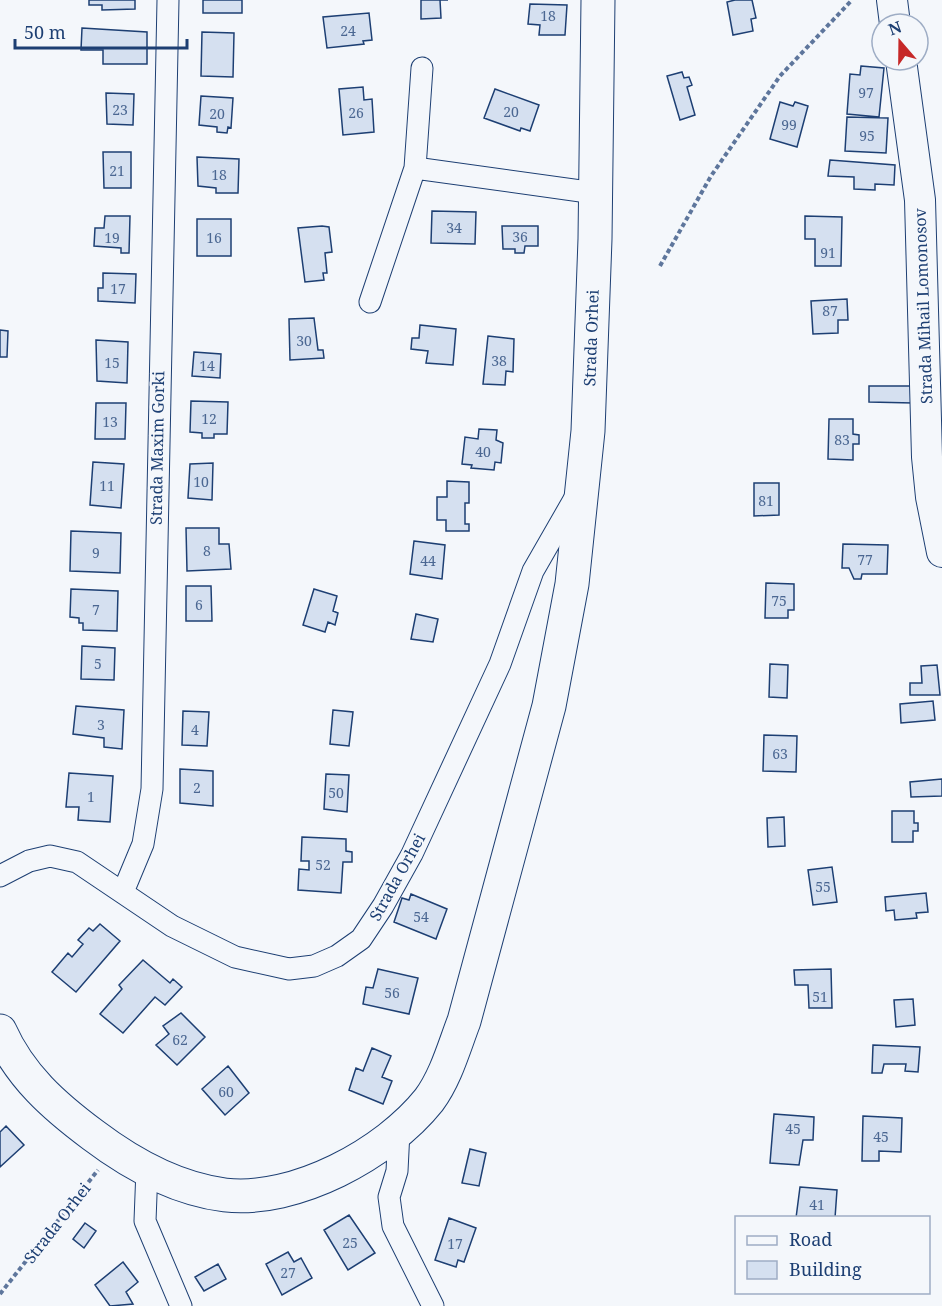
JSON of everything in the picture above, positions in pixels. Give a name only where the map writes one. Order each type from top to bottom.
[{"type":"main road","name":"Strada Orhei","points":[[0,1031],[22,1071],[70,1119],[114,1151],[147,1169],[189,1186],[225,1195],[255,1194],[289,1188],[328,1174],[362,1158],[399,1131],[429,1099],[448,1065],[464,1021],[511,838],[549,706],[572,584],[588,431],[598,0]]},
{"type":"main road","name":"Strada Mihail Lomonosov","points":[[903,72],[920,200],[927,458],[931,497],[942,552]]},
{"type":"street","name":"Strada Maxim Gorki","points":[[123,892],[143,844],[152,789],[168,0]]},
{"type":"street","points":[[370,302],[415,168],[422,68]]},
{"type":"street","points":[[415,168],[595,192]]},
{"type":"street","name":"Strada Orhei","points":[[0,876],[29,861],[50,856],[77,862],[172,926],[205,944],[260,965],[289,969],[314,966],[337,957],[361,939],[383,906],[412,854],[500,664],[533,571],[583,483]]},
{"type":"street","points":[[399,1131],[397,1171],[389,1197],[393,1226],[433,1306]]},
{"type":"street","points":[[147,1169],[145,1221],[182,1306]]},
{"type":"path","points":[[660,266],[711,176],[780,76],[852,0]]},
{"type":"path","name":"Strada Orhei","points":[[0,1294],[114,1151]]},
{"type":"building","points":[[89,0],[135,0],[135,9],[102,10],[102,5],[89,5]]},
{"type":"building","points":[[203,0],[242,0],[242,13],[203,13]]},
{"type":"building","points":[[421,0],[440,0],[441,18],[421,19]]},
{"type":"building","points":[[752,0],[756,18],[751,19],[753,31],[733,35],[727,2]]},
{"type":"building","points":[[530,4],[567,5],[565,35],[539,35],[540,25],[528,24]]},
{"type":"building","points":[[369,13],[372,40],[363,41],[364,44],[327,48],[323,17]]},
{"type":"building","points":[[82,28],[147,32],[147,64],[103,64],[103,50],[81,50]]},
{"type":"building","points":[[202,32],[234,33],[233,77],[201,76]]},
{"type":"building","points":[[861,66],[870,67],[870,72],[884,72],[879,117],[847,114],[850,74],[860,75]]},
{"type":"building","points":[[682,72],[684,78],[689,77],[692,85],[687,87],[695,115],[680,120],[667,76]]},
{"type":"building","points":[[363,87],[364,100],[372,99],[374,132],[343,135],[339,89]]},
{"type":"building","points":[[495,89],[539,105],[530,131],[521,128],[520,131],[484,118]]},
{"type":"building","points":[[106,93],[134,94],[133,125],[107,124]]},
{"type":"building","points":[[201,96],[233,98],[231,128],[228,127],[227,133],[217,132],[217,127],[199,125]]},
{"type":"building","points":[[780,102],[793,106],[795,102],[808,106],[797,147],[770,139]]},
{"type":"building","points":[[847,117],[888,118],[886,153],[845,151]]},
{"type":"building","points":[[103,152],[131,152],[131,188],[104,188]]},
{"type":"building","points":[[197,157],[239,159],[238,193],[216,193],[216,188],[198,186]]},
{"type":"building","points":[[830,160],[895,165],[894,185],[875,184],[875,190],[854,189],[854,177],[828,176]]},
{"type":"building","points":[[432,211],[476,212],[475,244],[431,243]]},
{"type":"building","points":[[105,216],[130,216],[129,253],[121,253],[121,248],[94,246],[95,228],[104,228]]},
{"type":"building","points":[[805,216],[842,217],[841,266],[815,266],[815,239],[805,239]]},
{"type":"building","points":[[197,219],[231,219],[231,256],[197,256]]},
{"type":"building","points":[[502,226],[538,226],[538,246],[525,246],[524,253],[515,253],[515,249],[503,249]]},
{"type":"building","points":[[329,227],[332,252],[325,253],[327,273],[323,273],[324,280],[305,282],[298,228]]},
{"type":"building","points":[[103,273],[136,274],[135,303],[98,301],[98,288],[103,288]]},
{"type":"building","points":[[847,299],[848,320],[838,320],[838,333],[813,334],[811,301]]},
{"type":"building","points":[[314,318],[318,350],[323,350],[324,358],[290,360],[289,319]]},
{"type":"building","points":[[420,325],[456,329],[453,365],[426,363],[428,351],[411,349],[412,338],[419,338]]},
{"type":"building","points":[[0,330],[8,331],[7,357],[0,357]]},
{"type":"building","points":[[488,336],[514,339],[513,372],[506,371],[505,385],[483,384]]},
{"type":"building","points":[[96,340],[128,342],[127,383],[97,381]]},
{"type":"building","points":[[194,352],[221,354],[220,378],[192,376]]},
{"type":"building","points":[[869,386],[912,386],[913,403],[869,402]]},
{"type":"building","points":[[191,401],[228,402],[227,434],[214,434],[214,438],[202,438],[202,433],[190,432]]},
{"type":"building","points":[[96,403],[126,403],[125,439],[95,439]]},
{"type":"building","points":[[829,419],[853,419],[853,434],[859,435],[859,444],[853,444],[853,460],[828,459]]},
{"type":"building","points":[[479,429],[497,430],[496,440],[503,443],[501,463],[495,462],[494,470],[471,468],[472,465],[462,464],[465,437],[478,439]]},
{"type":"building","points":[[93,462],[124,464],[121,508],[90,505]]},
{"type":"building","points":[[213,463],[212,500],[188,498],[190,464]]},
{"type":"building","points":[[447,481],[469,482],[469,503],[465,503],[465,524],[469,524],[469,531],[446,531],[446,520],[437,520],[437,497],[447,497]]},
{"type":"building","points":[[754,483],[779,483],[779,515],[754,516]]},
{"type":"building","points":[[186,528],[219,528],[219,544],[229,544],[231,569],[187,571]]},
{"type":"building","points":[[71,531],[121,533],[120,573],[70,571]]},
{"type":"building","points":[[414,541],[445,545],[442,579],[410,574]]},
{"type":"building","points":[[843,544],[888,545],[887,574],[862,574],[861,579],[854,579],[849,568],[842,568]]},
{"type":"building","points":[[766,583],[794,584],[794,610],[788,610],[788,618],[765,618]]},
{"type":"building","points":[[186,586],[211,586],[212,621],[186,621]]},
{"type":"building","points":[[71,589],[118,591],[117,631],[83,630],[83,623],[79,623],[79,618],[70,617]]},
{"type":"building","points":[[314,589],[337,596],[333,611],[338,613],[335,625],[328,622],[325,632],[303,625]]},
{"type":"building","points":[[416,614],[438,619],[433,642],[411,639]]},
{"type":"building","points":[[82,646],[115,648],[114,680],[81,679]]},
{"type":"building","points":[[770,664],[788,665],[787,698],[769,697]]},
{"type":"building","points":[[937,665],[940,695],[910,695],[910,683],[922,683],[921,666]]},
{"type":"building","points":[[933,701],[935,720],[901,723],[900,704]]},
{"type":"building","points":[[76,706],[124,710],[122,749],[104,747],[104,738],[73,734]]},
{"type":"building","points":[[333,710],[353,712],[349,746],[330,744]]},
{"type":"building","points":[[183,711],[209,712],[207,746],[182,745]]},
{"type":"building","points":[[764,735],[797,736],[796,772],[763,771]]},
{"type":"building","points":[[180,769],[213,771],[213,806],[180,803]]},
{"type":"building","points":[[69,773],[113,776],[110,822],[78,820],[79,807],[66,807]]},
{"type":"building","points":[[326,774],[349,775],[347,812],[324,809]]},
{"type":"building","points":[[942,779],[942,796],[911,797],[910,782]]},
{"type":"building","points":[[892,811],[914,811],[914,823],[918,823],[918,831],[913,831],[913,842],[892,842]]},
{"type":"building","points":[[784,817],[785,846],[768,847],[767,818]]},
{"type":"building","points":[[302,837],[346,839],[346,851],[352,852],[352,862],[343,862],[341,893],[298,890],[299,869],[309,870],[309,861],[301,861]]},
{"type":"building","points":[[832,867],[837,902],[813,905],[808,870]]},
{"type":"building","points":[[926,893],[928,912],[916,913],[917,918],[895,920],[894,910],[886,911],[885,897]]},
{"type":"building","points":[[411,894],[447,909],[436,939],[394,922],[402,898],[409,900]]},
{"type":"building","points":[[100,924],[120,941],[76,992],[52,972],[68,953],[72,957],[83,944],[78,940],[89,928],[93,931]]},
{"type":"building","points":[[143,960],[170,983],[173,979],[182,987],[165,1005],[155,997],[123,1033],[100,1014],[122,989],[119,985]]},
{"type":"building","points":[[378,969],[418,978],[409,1014],[363,1004],[366,987],[373,988]]},
{"type":"building","points":[[831,969],[832,1008],[809,1008],[808,985],[795,985],[794,970]]},
{"type":"building","points":[[913,999],[915,1025],[896,1027],[894,1000]]},
{"type":"building","points":[[181,1013],[205,1037],[177,1065],[156,1045],[169,1034],[163,1026]]},
{"type":"building","points":[[873,1045],[920,1047],[918,1072],[905,1071],[906,1064],[884,1064],[882,1073],[872,1073]]},
{"type":"building","points":[[372,1048],[391,1056],[382,1077],[392,1081],[383,1104],[349,1090],[356,1068],[363,1071]]},
{"type":"building","points":[[228,1066],[249,1093],[225,1115],[202,1089]]},
{"type":"building","points":[[774,1114],[814,1117],[813,1140],[803,1140],[799,1165],[770,1163]]},
{"type":"building","points":[[863,1116],[902,1118],[901,1152],[879,1151],[879,1161],[862,1161]]},
{"type":"building","points":[[6,1126],[24,1145],[0,1167],[0,1132]]},
{"type":"building","points":[[470,1149],[486,1153],[479,1186],[462,1183]]},
{"type":"building","points":[[800,1187],[837,1190],[835,1216],[796,1216]]},
{"type":"building","points":[[349,1215],[375,1253],[348,1270],[324,1230]]},
{"type":"building","points":[[449,1218],[476,1228],[464,1262],[458,1260],[456,1267],[435,1260]]},
{"type":"building","points":[[85,1223],[96,1231],[84,1248],[73,1239]]},
{"type":"building","points":[[288,1252],[294,1262],[301,1258],[312,1278],[282,1295],[266,1264]]},
{"type":"building","points":[[123,1262],[138,1282],[126,1292],[133,1304],[110,1306],[95,1285]]},
{"type":"building","points":[[218,1264],[226,1279],[204,1291],[195,1277]]}]
